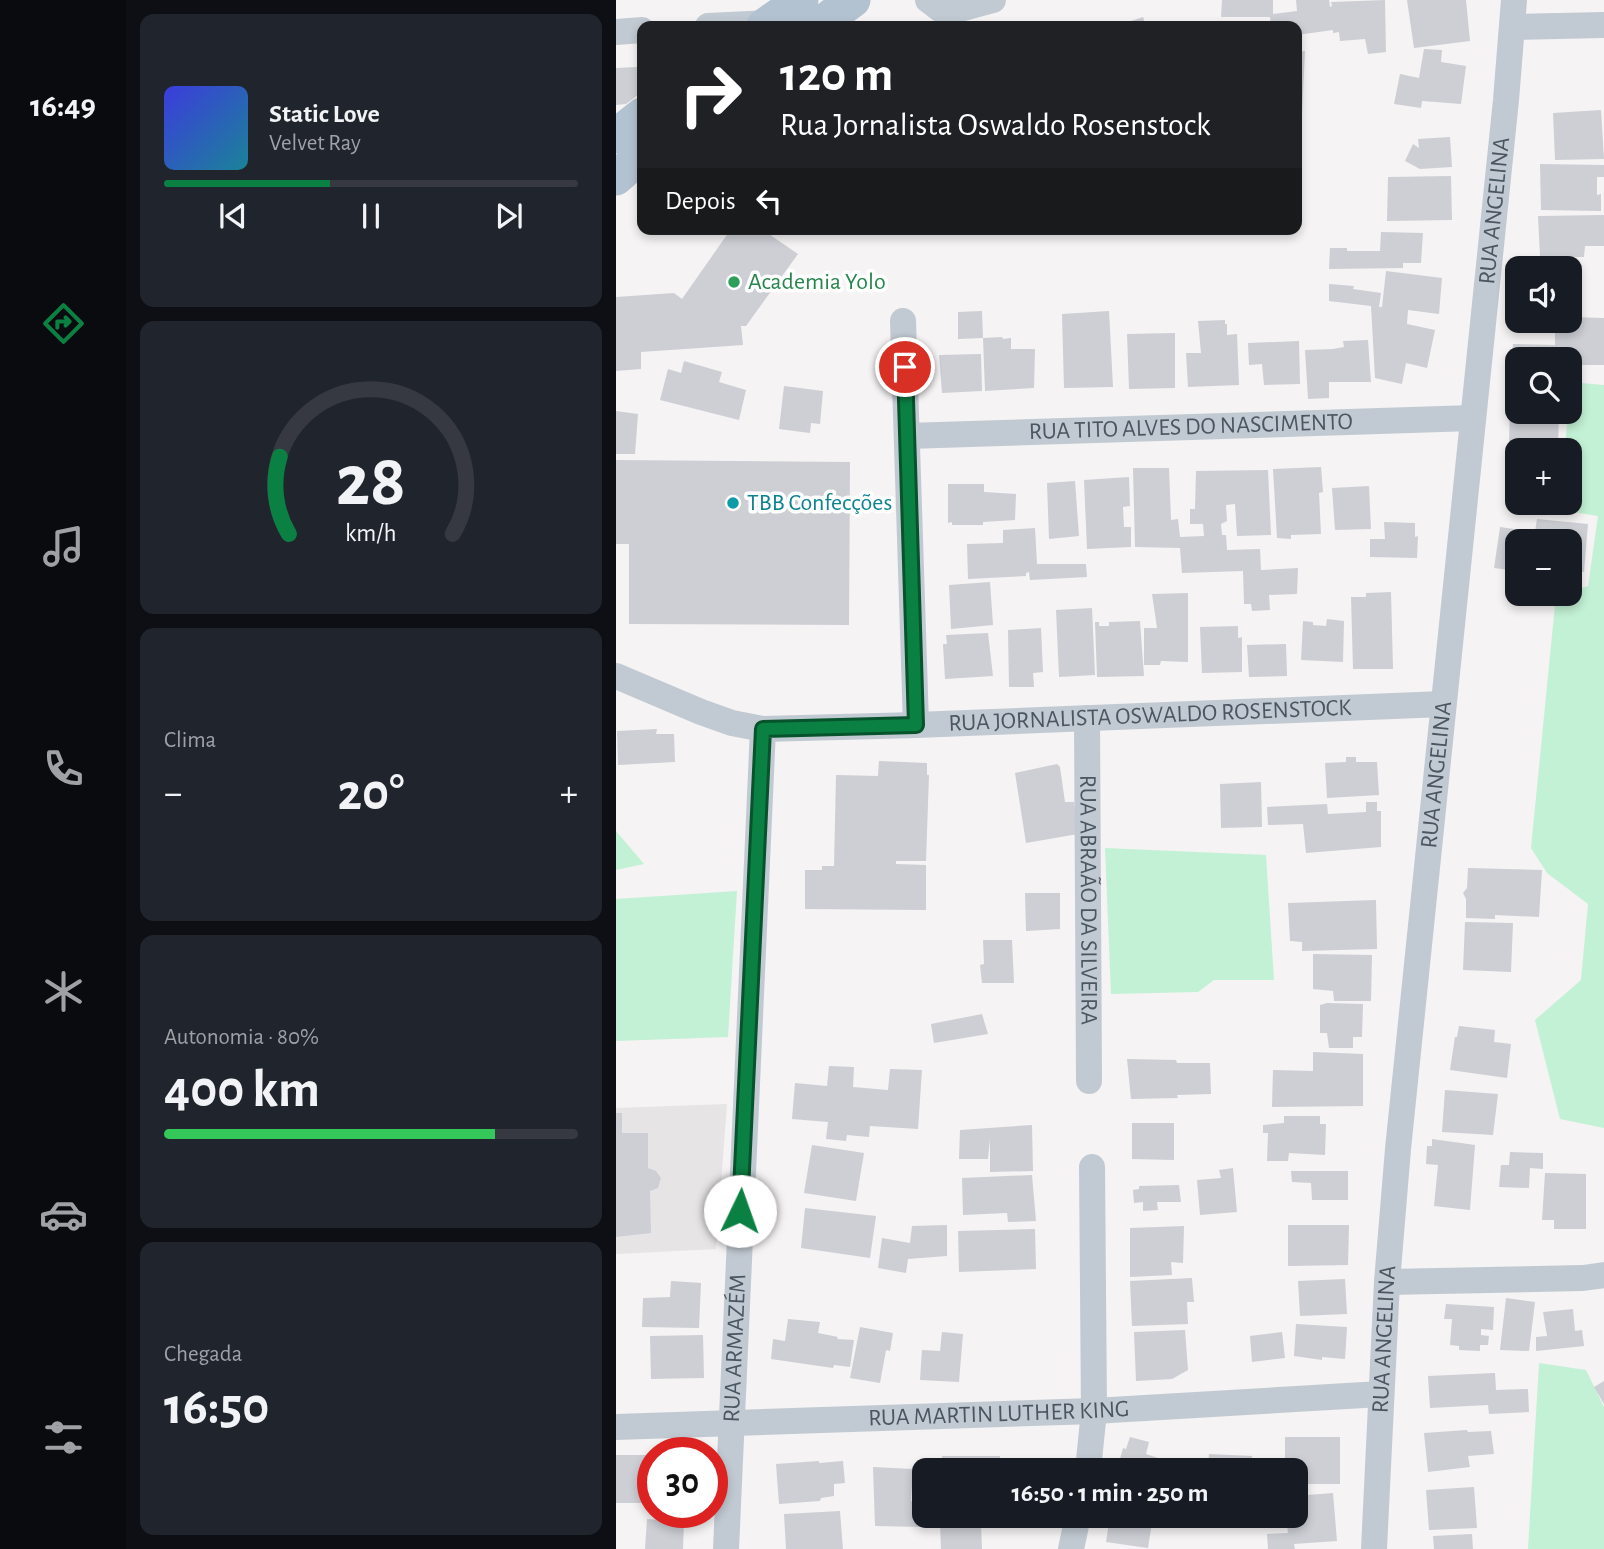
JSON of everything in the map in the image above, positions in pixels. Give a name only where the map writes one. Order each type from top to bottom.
[{"type":"main road","points":[[771,21],[801,0]]},
{"type":"main road","points":[[825,21],[853,0]]},
{"type":"main road","points":[[616,136],[637,119]]},
{"type":"main road","points":[[616,178],[637,159]]},
{"type":"street","points":[[928,0],[945,13],[993,0]]},
{"type":"street","name":"RUA ANGELINA","points":[[1374,1549],[1387,1282],[1411,1011],[1514,0]]},
{"type":"street","points":[[1512,27],[1604,25]]},
{"type":"street","points":[[616,32],[637,30]]},
{"type":"street","points":[[903,321],[916,725]]},
{"type":"street","name":"RUA TITO ALVES DO NASCIMENTO","points":[[907,436],[1473,418]]},
{"type":"street","name":"RUA JORNALISTA OSWALDO ROSENSTOCK","points":[[616,676],[701,712],[732,723],[763,729],[1443,704]]},
{"type":"street","name":"RUA ABRAÃO DA SILVEIRA","points":[[1087,718],[1089,1081]]},
{"type":"street","name":"RUA ARMAZÉM","points":[[726,1549],[763,729]]},
{"type":"street","points":[[1088,1458],[1094,1411],[1092,1167]]},
{"type":"street","points":[[1387,1282],[1583,1278],[1604,1275]]},
{"type":"street","name":"RUA MARTIN LUTHER KING","points":[[616,1427],[1094,1411],[1381,1394]]},
{"type":"street","points":[[1071,1549],[1075,1528]]},
{"type":"shaded area","points":[[727,1104],[716,1249],[616,1254],[616,1108]]},
{"type":"green space","points":[[1582,383],[1604,385],[1604,1128],[1560,1119],[1535,1020],[1581,980],[1588,904],[1547,873],[1531,848],[1555,606],[1582,606],[1582,588],[1588,586],[1598,516],[1582,513],[1582,438],[1566,438],[1567,424],[1582,424]]},
{"type":"green space","points":[[616,831],[644,864],[616,870]]},
{"type":"green space","points":[[1105,848],[1266,855],[1274,980],[1214,980],[1198,992],[1111,994]]},
{"type":"green space","points":[[737,891],[728,1037],[616,1041],[616,899]]},
{"type":"green space","points":[[1539,1363],[1586,1370],[1604,1407],[1604,1549],[1528,1549]]},
{"type":"building","points":[[1222,0],[1273,0],[1273,14],[1297,11],[1296,0],[1329,0],[1330,7],[1331,2],[1385,0],[1386,52],[1368,54],[1365,39],[1340,41],[1339,32],[1333,33],[1333,30],[1302,34],[1302,21],[1270,21],[1270,17],[1221,17]]},
{"type":"building","points":[[1407,0],[1466,0],[1470,41],[1414,48]]},
{"type":"building","points":[[1424,49],[1442,50],[1441,62],[1466,66],[1461,104],[1422,101],[1421,108],[1394,104],[1400,74],[1419,78]]},
{"type":"building","points":[[1302,51],[1305,51],[1302,115]]},
{"type":"building","points":[[637,67],[637,96],[626,104],[616,105],[616,68]]},
{"type":"building","points":[[1601,110],[1604,159],[1555,160],[1553,113]]},
{"type":"building","points":[[1450,137],[1452,167],[1420,169],[1405,161],[1413,144],[1419,148],[1418,139]]},
{"type":"building","points":[[1540,164],[1604,165],[1604,177],[1597,177],[1597,195],[1601,194],[1601,211],[1541,210]]},
{"type":"building","points":[[1451,176],[1452,220],[1387,221],[1388,177]]},
{"type":"building","points":[[1604,215],[1604,246],[1585,246],[1584,257],[1540,256],[1538,216]]},
{"type":"building","points":[[1381,232],[1423,233],[1421,263],[1403,263],[1403,268],[1329,269],[1330,248],[1380,251]]},
{"type":"building","points":[[727,235],[770,235],[798,254],[746,326],[741,326],[743,345],[641,352],[641,369],[616,371],[616,297],[674,293],[682,299]]},
{"type":"building","points":[[1386,271],[1442,278],[1439,314],[1408,310],[1407,324],[1435,330],[1427,368],[1406,363],[1402,384],[1375,378],[1371,306],[1329,301],[1329,284],[1354,286],[1353,289],[1381,293],[1379,307],[1382,307]]},
{"type":"building","points":[[982,311],[983,338],[958,339],[958,312]]},
{"type":"building","points":[[1109,311],[1113,387],[1064,388],[1062,314]]},
{"type":"building","points":[[1582,317],[1604,318],[1604,365],[1582,365],[1582,347],[1513,347],[1513,344],[1555,345],[1555,333],[1582,333]]},
{"type":"building","points":[[1225,320],[1227,335],[1237,334],[1239,385],[1188,387],[1186,353],[1201,353],[1198,321]]},
{"type":"building","points":[[1175,333],[1175,388],[1129,389],[1127,334]]},
{"type":"building","points":[[983,338],[1011,338],[1011,349],[1035,349],[1034,388],[985,391]]},
{"type":"building","points":[[1368,340],[1371,382],[1329,382],[1329,398],[1308,399],[1305,350],[1333,349],[1344,347],[1343,341]]},
{"type":"building","points":[[1299,341],[1300,384],[1264,385],[1262,364],[1249,365],[1248,343]]},
{"type":"building","points":[[981,354],[982,391],[942,393],[939,355]]},
{"type":"building","points":[[684,361],[722,372],[719,382],[746,390],[739,420],[660,400],[668,369],[681,373]]},
{"type":"building","points":[[784,386],[823,391],[820,424],[811,423],[810,433],[779,429]]},
{"type":"building","points":[[616,411],[638,414],[635,454],[616,454]]},
{"type":"building","points":[[1509,424],[1559,424],[1558,438],[1509,438]]},
{"type":"building","name":"TBB Confecções","points":[[616,460],[850,462],[849,625],[629,624],[629,544],[616,544]]},
{"type":"building","points":[[1321,467],[1321,534],[1291,535],[1291,539],[1277,538],[1273,469]]},
{"type":"building","points":[[1133,468],[1169,468],[1171,520],[1178,519],[1180,537],[1204,536],[1203,524],[1190,524],[1190,509],[1195,509],[1196,471],[1268,470],[1271,535],[1237,536],[1235,504],[1226,505],[1227,521],[1221,524],[1222,535],[1226,535],[1227,550],[1260,549],[1261,570],[1298,568],[1297,594],[1269,595],[1270,610],[1252,611],[1251,604],[1244,604],[1243,571],[1182,573],[1180,548],[1135,547]]},
{"type":"building","points":[[1129,477],[1130,506],[1123,507],[1124,527],[1131,527],[1131,547],[1087,549],[1084,480]]},
{"type":"building","points":[[1075,481],[1079,536],[1049,539],[1047,483]]},
{"type":"building","points":[[948,484],[984,484],[984,492],[1016,494],[1015,520],[983,522],[983,525],[948,523]]},
{"type":"building","points":[[1369,486],[1371,529],[1335,530],[1332,488]]},
{"type":"building","points":[[1537,519],[1588,524],[1584,572],[1582,529],[1535,529]]},
{"type":"building","points":[[1384,522],[1415,523],[1415,537],[1418,536],[1417,558],[1370,557],[1370,539],[1385,539]]},
{"type":"building","points":[[1500,527],[1514,529],[1505,529],[1505,569],[1494,568]]},
{"type":"building","points":[[1035,528],[1037,564],[1086,564],[1087,577],[1030,580],[1029,572],[1026,576],[968,579],[967,544],[1003,543],[1003,530]]},
{"type":"building","points":[[990,582],[993,625],[951,629],[949,585]]},
{"type":"building","points":[[1391,592],[1393,669],[1353,669],[1351,597],[1366,597],[1366,593]]},
{"type":"building","points":[[1188,593],[1188,662],[1161,661],[1160,665],[1144,665],[1144,628],[1157,628],[1152,594]]},
{"type":"building","points":[[1092,608],[1095,675],[1059,677],[1056,610]]},
{"type":"building","points":[[1327,619],[1344,621],[1343,662],[1301,660],[1303,621],[1326,626]]},
{"type":"building","points":[[1140,621],[1144,676],[1097,677],[1095,622],[1099,622],[1099,626],[1109,626],[1109,622]]},
{"type":"building","points":[[1238,626],[1238,638],[1242,637],[1242,672],[1202,673],[1200,627]]},
{"type":"building","points":[[1041,628],[1043,672],[1033,673],[1034,687],[1009,687],[1008,630]]},
{"type":"building","points":[[988,633],[993,676],[945,679],[943,644],[947,644],[946,635]]},
{"type":"building","points":[[1286,644],[1287,676],[1249,677],[1247,645]]},
{"type":"building","points":[[657,729],[656,734],[674,734],[675,762],[618,765],[617,731]]},
{"type":"building","points":[[1346,757],[1356,757],[1356,762],[1377,762],[1379,795],[1327,798],[1325,763],[1346,762]]},
{"type":"building","points":[[879,761],[927,763],[929,775],[926,861],[896,861],[896,864],[926,865],[926,910],[805,909],[805,870],[822,870],[822,866],[834,866],[836,775],[878,776]]},
{"type":"building","points":[[1057,764],[1060,767],[1065,802],[1074,802],[1078,834],[1026,843],[1015,773]]},
{"type":"building","points":[[1261,782],[1262,827],[1221,828],[1220,784]]},
{"type":"building","points":[[1366,802],[1377,802],[1377,811],[1381,811],[1381,847],[1306,853],[1303,824],[1268,825],[1267,807],[1327,804],[1328,814],[1366,812]]},
{"type":"building","points":[[1468,868],[1542,870],[1539,917],[1495,915],[1495,919],[1466,918],[1466,899],[1463,893],[1467,888]]},
{"type":"building","points":[[1025,893],[1060,893],[1060,929],[1026,931]]},
{"type":"building","points":[[1376,900],[1377,949],[1302,951],[1302,942],[1290,941],[1288,903]]},
{"type":"building","points":[[1465,922],[1513,923],[1511,972],[1463,970]]},
{"type":"building","points":[[983,940],[1012,940],[1014,983],[982,983],[980,965],[984,964]]},
{"type":"building","points":[[1313,954],[1372,955],[1371,1001],[1334,1001],[1333,991],[1313,989]]},
{"type":"building","points":[[1363,1004],[1362,1037],[1353,1037],[1353,1048],[1329,1048],[1327,1033],[1320,1033],[1320,1005]]},
{"type":"building","points":[[982,1014],[988,1034],[934,1043],[931,1024]]},
{"type":"building","points":[[1459,1026],[1495,1030],[1494,1042],[1511,1044],[1507,1078],[1450,1070]]},
{"type":"building","points":[[1313,1052],[1363,1054],[1363,1106],[1272,1107],[1273,1070],[1313,1071]]},
{"type":"building","points":[[1127,1059],[1210,1063],[1211,1094],[1131,1099]]},
{"type":"building","points":[[829,1066],[854,1067],[853,1087],[888,1090],[890,1069],[922,1070],[918,1129],[870,1126],[869,1137],[847,1135],[846,1141],[826,1139],[828,1122],[792,1119],[795,1083],[827,1086]]},
{"type":"building","points":[[1445,1090],[1498,1094],[1493,1135],[1442,1132]]},
{"type":"building","points":[[616,1113],[622,1113],[622,1133],[648,1133],[648,1168],[656,1171],[661,1178],[658,1188],[650,1191],[651,1233],[616,1237]]},
{"type":"building","points":[[1284,1116],[1320,1116],[1320,1124],[1326,1124],[1325,1155],[1289,1153],[1288,1161],[1267,1161],[1268,1133],[1263,1133],[1263,1125],[1284,1123]]},
{"type":"building","points":[[1132,1123],[1174,1123],[1174,1160],[1132,1159]]},
{"type":"building","points":[[1032,1125],[1033,1171],[990,1172],[990,1139],[988,1159],[959,1159],[960,1130]]},
{"type":"building","points":[[1432,1139],[1475,1145],[1470,1210],[1434,1206],[1438,1165],[1426,1164],[1427,1146],[1432,1146]]},
{"type":"building","points":[[812,1145],[864,1153],[856,1201],[804,1193]]},
{"type":"building","points":[[1510,1152],[1543,1153],[1543,1169],[1530,1168],[1529,1188],[1499,1187],[1501,1165],[1509,1165]]},
{"type":"building","points":[[1233,1168],[1237,1212],[1200,1215],[1197,1180],[1221,1178],[1219,1170]]},
{"type":"building","points":[[1291,1171],[1348,1171],[1348,1200],[1312,1200],[1311,1183],[1292,1182]]},
{"type":"building","points":[[1545,1173],[1586,1174],[1586,1229],[1554,1229],[1554,1220],[1542,1220]]},
{"type":"building","points":[[1032,1175],[1036,1221],[1008,1222],[1007,1213],[963,1215],[962,1178]]},
{"type":"building","points":[[1179,1185],[1181,1202],[1157,1202],[1158,1210],[1143,1211],[1143,1202],[1134,1203],[1133,1190],[1139,1189],[1139,1186]]},
{"type":"building","points":[[805,1208],[876,1216],[870,1258],[801,1248]]},
{"type":"building","points":[[947,1225],[947,1256],[908,1259],[906,1273],[878,1268],[882,1238],[910,1243],[912,1226]]},
{"type":"building","points":[[1288,1225],[1349,1225],[1348,1265],[1288,1266]]},
{"type":"building","points":[[1184,1226],[1183,1263],[1171,1262],[1172,1275],[1130,1277],[1130,1228]]},
{"type":"building","points":[[1035,1229],[1036,1269],[959,1272],[958,1231]]},
{"type":"building","points":[[1192,1278],[1194,1302],[1187,1302],[1188,1324],[1132,1326],[1130,1281]]},
{"type":"building","points":[[1345,1279],[1347,1314],[1300,1316],[1298,1281]]},
{"type":"building","points":[[671,1281],[701,1283],[699,1328],[642,1327],[643,1298],[670,1297]]},
{"type":"building","points":[[1506,1298],[1535,1302],[1529,1351],[1500,1350]]},
{"type":"building","points":[[1446,1304],[1494,1307],[1493,1330],[1481,1329],[1481,1335],[1489,1336],[1488,1345],[1480,1345],[1480,1351],[1459,1350],[1459,1346],[1450,1345],[1452,1319],[1444,1319]]},
{"type":"building","points":[[1573,1309],[1575,1331],[1582,1330],[1584,1346],[1536,1351],[1536,1337],[1547,1336],[1543,1312]]},
{"type":"building","points":[[788,1319],[820,1322],[818,1333],[838,1337],[837,1339],[854,1340],[850,1367],[834,1365],[833,1368],[771,1359],[773,1339],[785,1341]]},
{"type":"building","points":[[1296,1324],[1347,1327],[1345,1359],[1322,1357],[1322,1360],[1294,1356]]},
{"type":"building","points":[[860,1327],[893,1333],[890,1351],[886,1350],[880,1383],[850,1378]]},
{"type":"building","points":[[1185,1330],[1188,1370],[1172,1379],[1136,1381],[1134,1332]]},
{"type":"building","points":[[942,1332],[963,1334],[959,1382],[920,1380],[922,1350],[940,1351]]},
{"type":"building","points":[[1282,1332],[1285,1358],[1252,1362],[1250,1336]]},
{"type":"building","points":[[703,1335],[704,1378],[651,1379],[650,1336]]},
{"type":"building","points":[[1495,1373],[1496,1390],[1528,1389],[1529,1412],[1489,1414],[1488,1405],[1430,1408],[1428,1376]]},
{"type":"building","points":[[1604,1381],[1604,1404],[1594,1387]]},
{"type":"building","points":[[1491,1431],[1494,1454],[1468,1456],[1470,1467],[1428,1472],[1424,1433]]},
{"type":"building","points":[[1130,1437],[1149,1442],[1146,1454],[1158,1458],[1120,1458],[1123,1448],[1126,1449]]},
{"type":"building","points":[[1285,1437],[1340,1437],[1340,1484],[1308,1484],[1308,1458],[1285,1458]]},
{"type":"building","points":[[1209,1454],[1252,1456],[1252,1458],[1209,1458]]},
{"type":"building","points":[[616,1455],[637,1455],[637,1503],[616,1503]]},
{"type":"building","points":[[942,1456],[1000,1456],[1000,1458]]},
{"type":"building","points":[[843,1461],[845,1483],[834,1484],[834,1496],[821,1498],[820,1501],[779,1504],[776,1464]]},
{"type":"building","points":[[873,1467],[912,1469],[912,1527],[875,1526]]},
{"type":"building","points":[[1474,1487],[1477,1528],[1429,1530],[1426,1490]]},
{"type":"building","points":[[1333,1493],[1337,1541],[1294,1544],[1295,1549],[1268,1549],[1267,1534],[1288,1533],[1287,1528],[1308,1528],[1308,1495]]},
{"type":"building","points":[[840,1511],[843,1549],[786,1549],[784,1514]]},
{"type":"building","points":[[646,1528],[684,1528],[683,1549],[645,1549]]},
{"type":"building","points":[[940,1528],[981,1528],[982,1549],[941,1549]]},
{"type":"building","points":[[1108,1528],[1151,1528],[1148,1548],[1106,1542]]},
{"type":"building","points":[[1472,1534],[1473,1549],[1434,1549],[1433,1536]]},
{"type":"place","name":"Academia Yolo","points":[[734,282]]},
{"type":"place","name":"TBB Confecções","points":[[733,503]]},
{"type":"route","points":[[740,1211],[763,729],[916,725],[905,367]]}]
